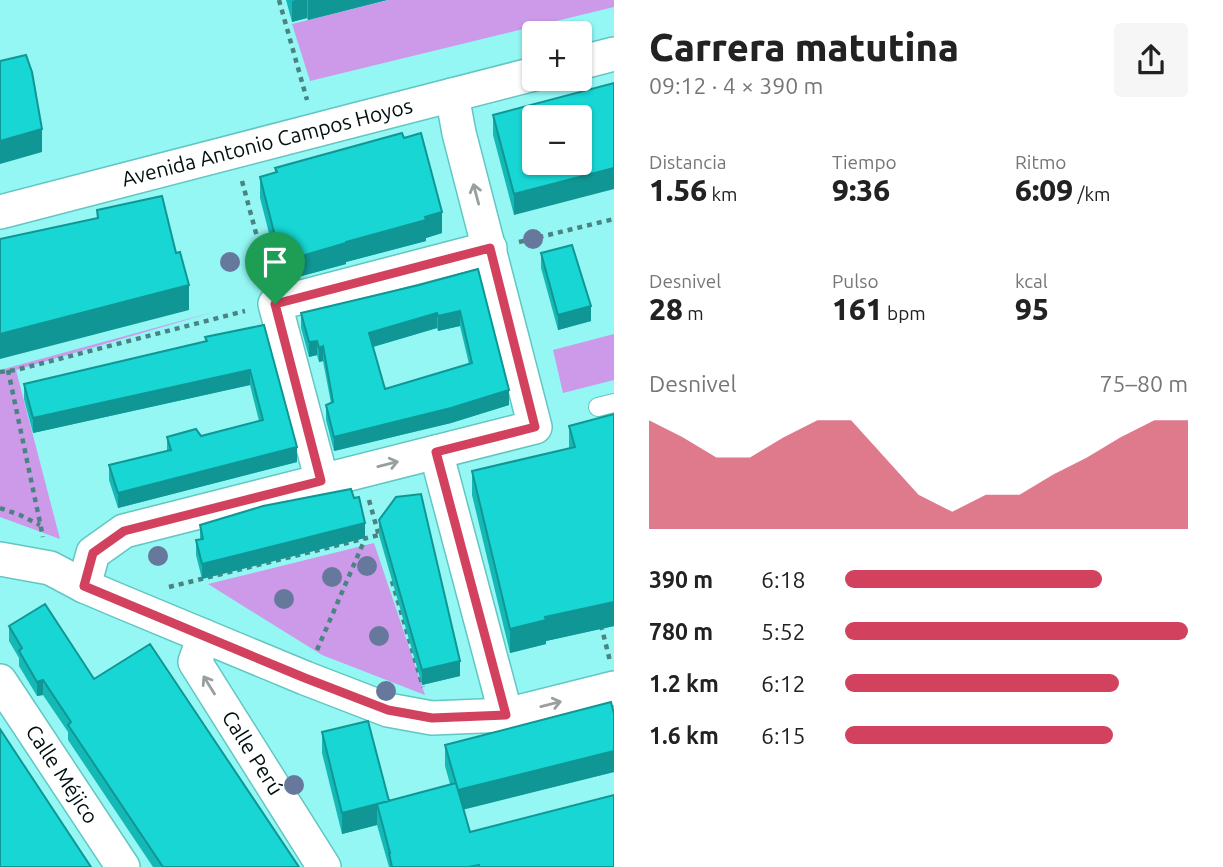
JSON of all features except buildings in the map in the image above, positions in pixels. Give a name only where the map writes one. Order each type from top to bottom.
[{"type":"street","points":[[592,60],[614,54]]},
{"type":"street","name":"Avenida Antonio Campos Hoyos","points":[[0,212],[522,77]]},
{"type":"street","points":[[84,586],[93,553],[124,531],[535,427],[459,133],[452,95]]},
{"type":"street","points":[[321,481],[275,304],[490,248]]},
{"type":"street","points":[[436,452],[506,715]]},
{"type":"street","points":[[0,559],[50,568],[84,586],[388,710],[432,718],[506,715],[612,677]]},
{"type":"street","name":"Calle Perú","points":[[204,636],[195,663],[324,867]]},
{"type":"street","name":"Calle Méjico","points":[[0,681],[124,867]]},
{"type":"path","points":[[279,0],[315,131]]},
{"type":"path","points":[[0,372],[275,304],[234,150]]},
{"type":"path","points":[[490,248],[614,219]]},
{"type":"path","points":[[8,370],[50,568]]},
{"type":"path","points":[[361,471],[382,547]]},
{"type":"path","points":[[0,508],[40,525]]},
{"type":"path","points":[[166,588],[379,535]]},
{"type":"path","points":[[305,678],[365,538]]},
{"type":"path","points":[[390,572],[432,718]]},
{"type":"path","points":[[601,625],[612,677]]},
{"type":"shaded area","points":[[388,0],[614,0],[614,7],[556,21],[522,21],[522,29],[310,81],[292,24]]},
{"type":"shaded area","points":[[217,311],[16,370],[60,539],[0,517],[0,370]]},
{"type":"shaded area","points":[[614,334],[614,380],[563,393],[553,350]]},
{"type":"shaded area","points":[[374,543],[425,695],[322,655],[208,584]]},
{"type":"route","points":[[490,248],[535,427],[436,452],[506,715],[432,718],[388,710],[84,586],[93,553],[124,531],[321,481],[275,304],[490,248]]}]
